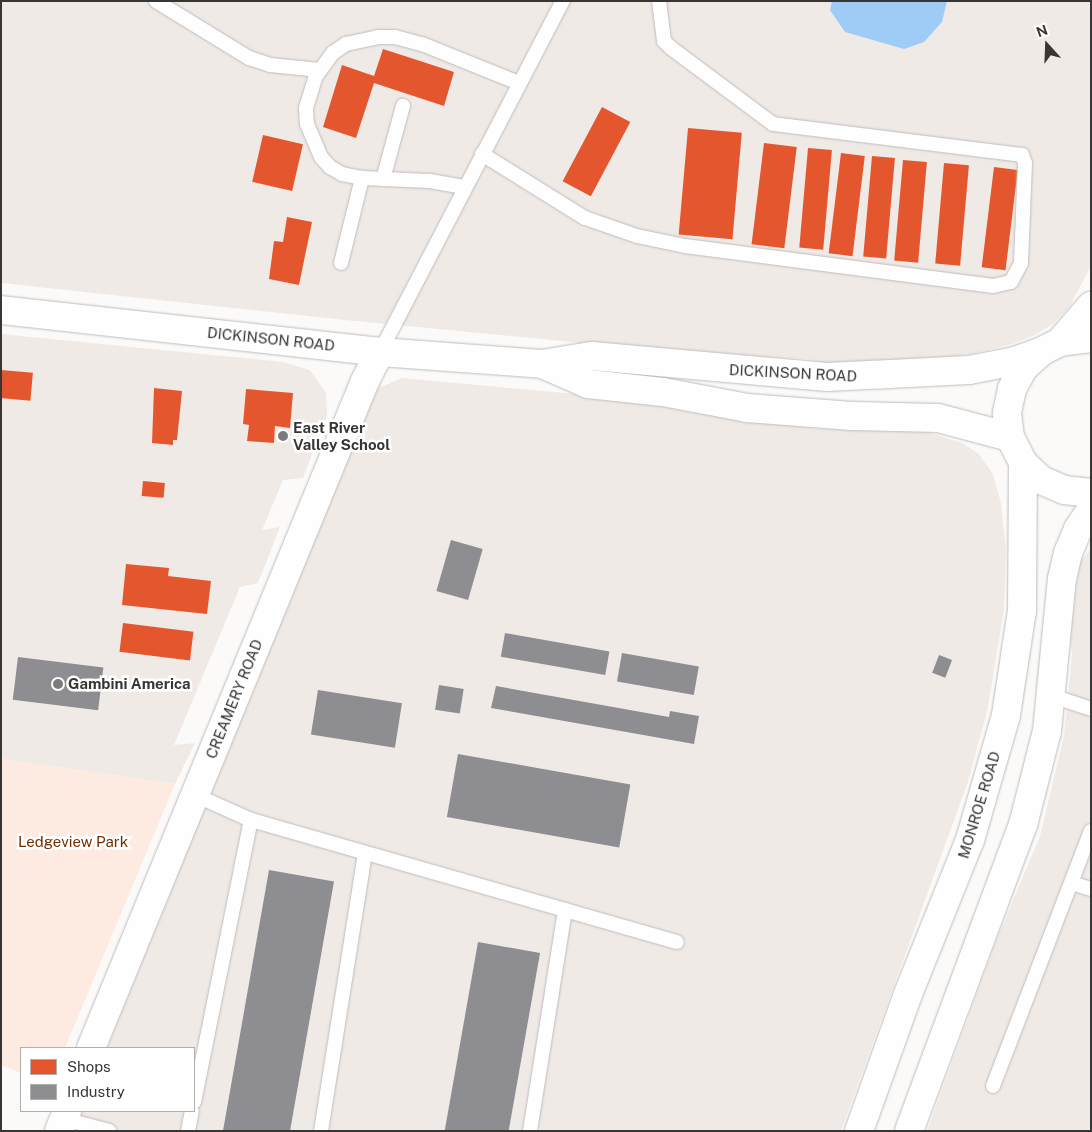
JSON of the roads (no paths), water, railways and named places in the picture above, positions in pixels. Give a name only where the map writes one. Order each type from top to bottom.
[{"type":"street","points":[[1091,306],[1051,346],[1024,367],[1012,389],[1007,413],[1010,438],[1023,463],[1042,480],[1064,490],[1091,493]]},
{"type":"street","name":"DICKINSON ROAD","points":[[1,310],[380,352],[542,364],[592,356],[730,371],[827,377],[884,376],[969,370],[1015,361],[1051,346],[1091,338]]},
{"type":"street","name":"CREAMERY ROAD","points":[[91,1047],[365,381],[380,352]]},
{"type":"street","name":"DICKINSON ROAD","points":[[542,364],[588,384],[664,392],[747,408],[852,416],[938,418],[1010,438]]},
{"type":"street","name":"MONROE ROAD","points":[[859,1131],[908,994],[970,840],[1006,715],[1022,611],[1023,463]]},
{"type":"street","points":[[910,1131],[1023,825],[1048,731],[1062,579],[1068,553],[1078,529],[1091,510]]},
{"type":"lane","points":[[156,1],[249,58],[270,65],[320,70]]},
{"type":"lane","points":[[380,352],[464,187],[563,1]]},
{"type":"lane","points":[[482,154],[585,218],[637,236],[685,246],[993,286],[1011,282],[1020,263],[1025,163],[1022,155],[773,124],[664,41],[659,1]]},
{"type":"lane","points":[[464,187],[428,181],[362,178],[342,174],[330,167],[313,141],[306,108],[310,90],[320,70],[333,53],[346,44],[378,37],[395,37],[422,44],[519,83]]},
{"type":"lane","points":[[382,179],[403,106]]},
{"type":"lane","points":[[341,263],[362,178]]},
{"type":"lane","points":[[1052,696],[1091,710]]},
{"type":"lane","points":[[195,795],[251,820],[677,942]]},
{"type":"lane","points":[[195,1097],[251,820]]},
{"type":"lane","points":[[993,1086],[1091,832]]},
{"type":"lane","points":[[321,1131],[366,853]]},
{"type":"lane","points":[[1072,883],[1091,889]]},
{"type":"lane","points":[[530,1131],[566,910]]},
{"type":"lane","points":[[188,1131],[192,1112]]},
{"type":"lane","points":[[63,1120],[109,1131]]},
{"type":"water","points":[[832,1],[947,1],[942,22],[924,42],[904,49],[845,32],[830,10]]},
{"type":"place","name":"East River Valley School","points":[[283,436]]},
{"type":"place","name":"Gambini America","points":[[58,684]]},
{"type":"park label","name":"Ledgeview Park","points":[[73,842]]}]
